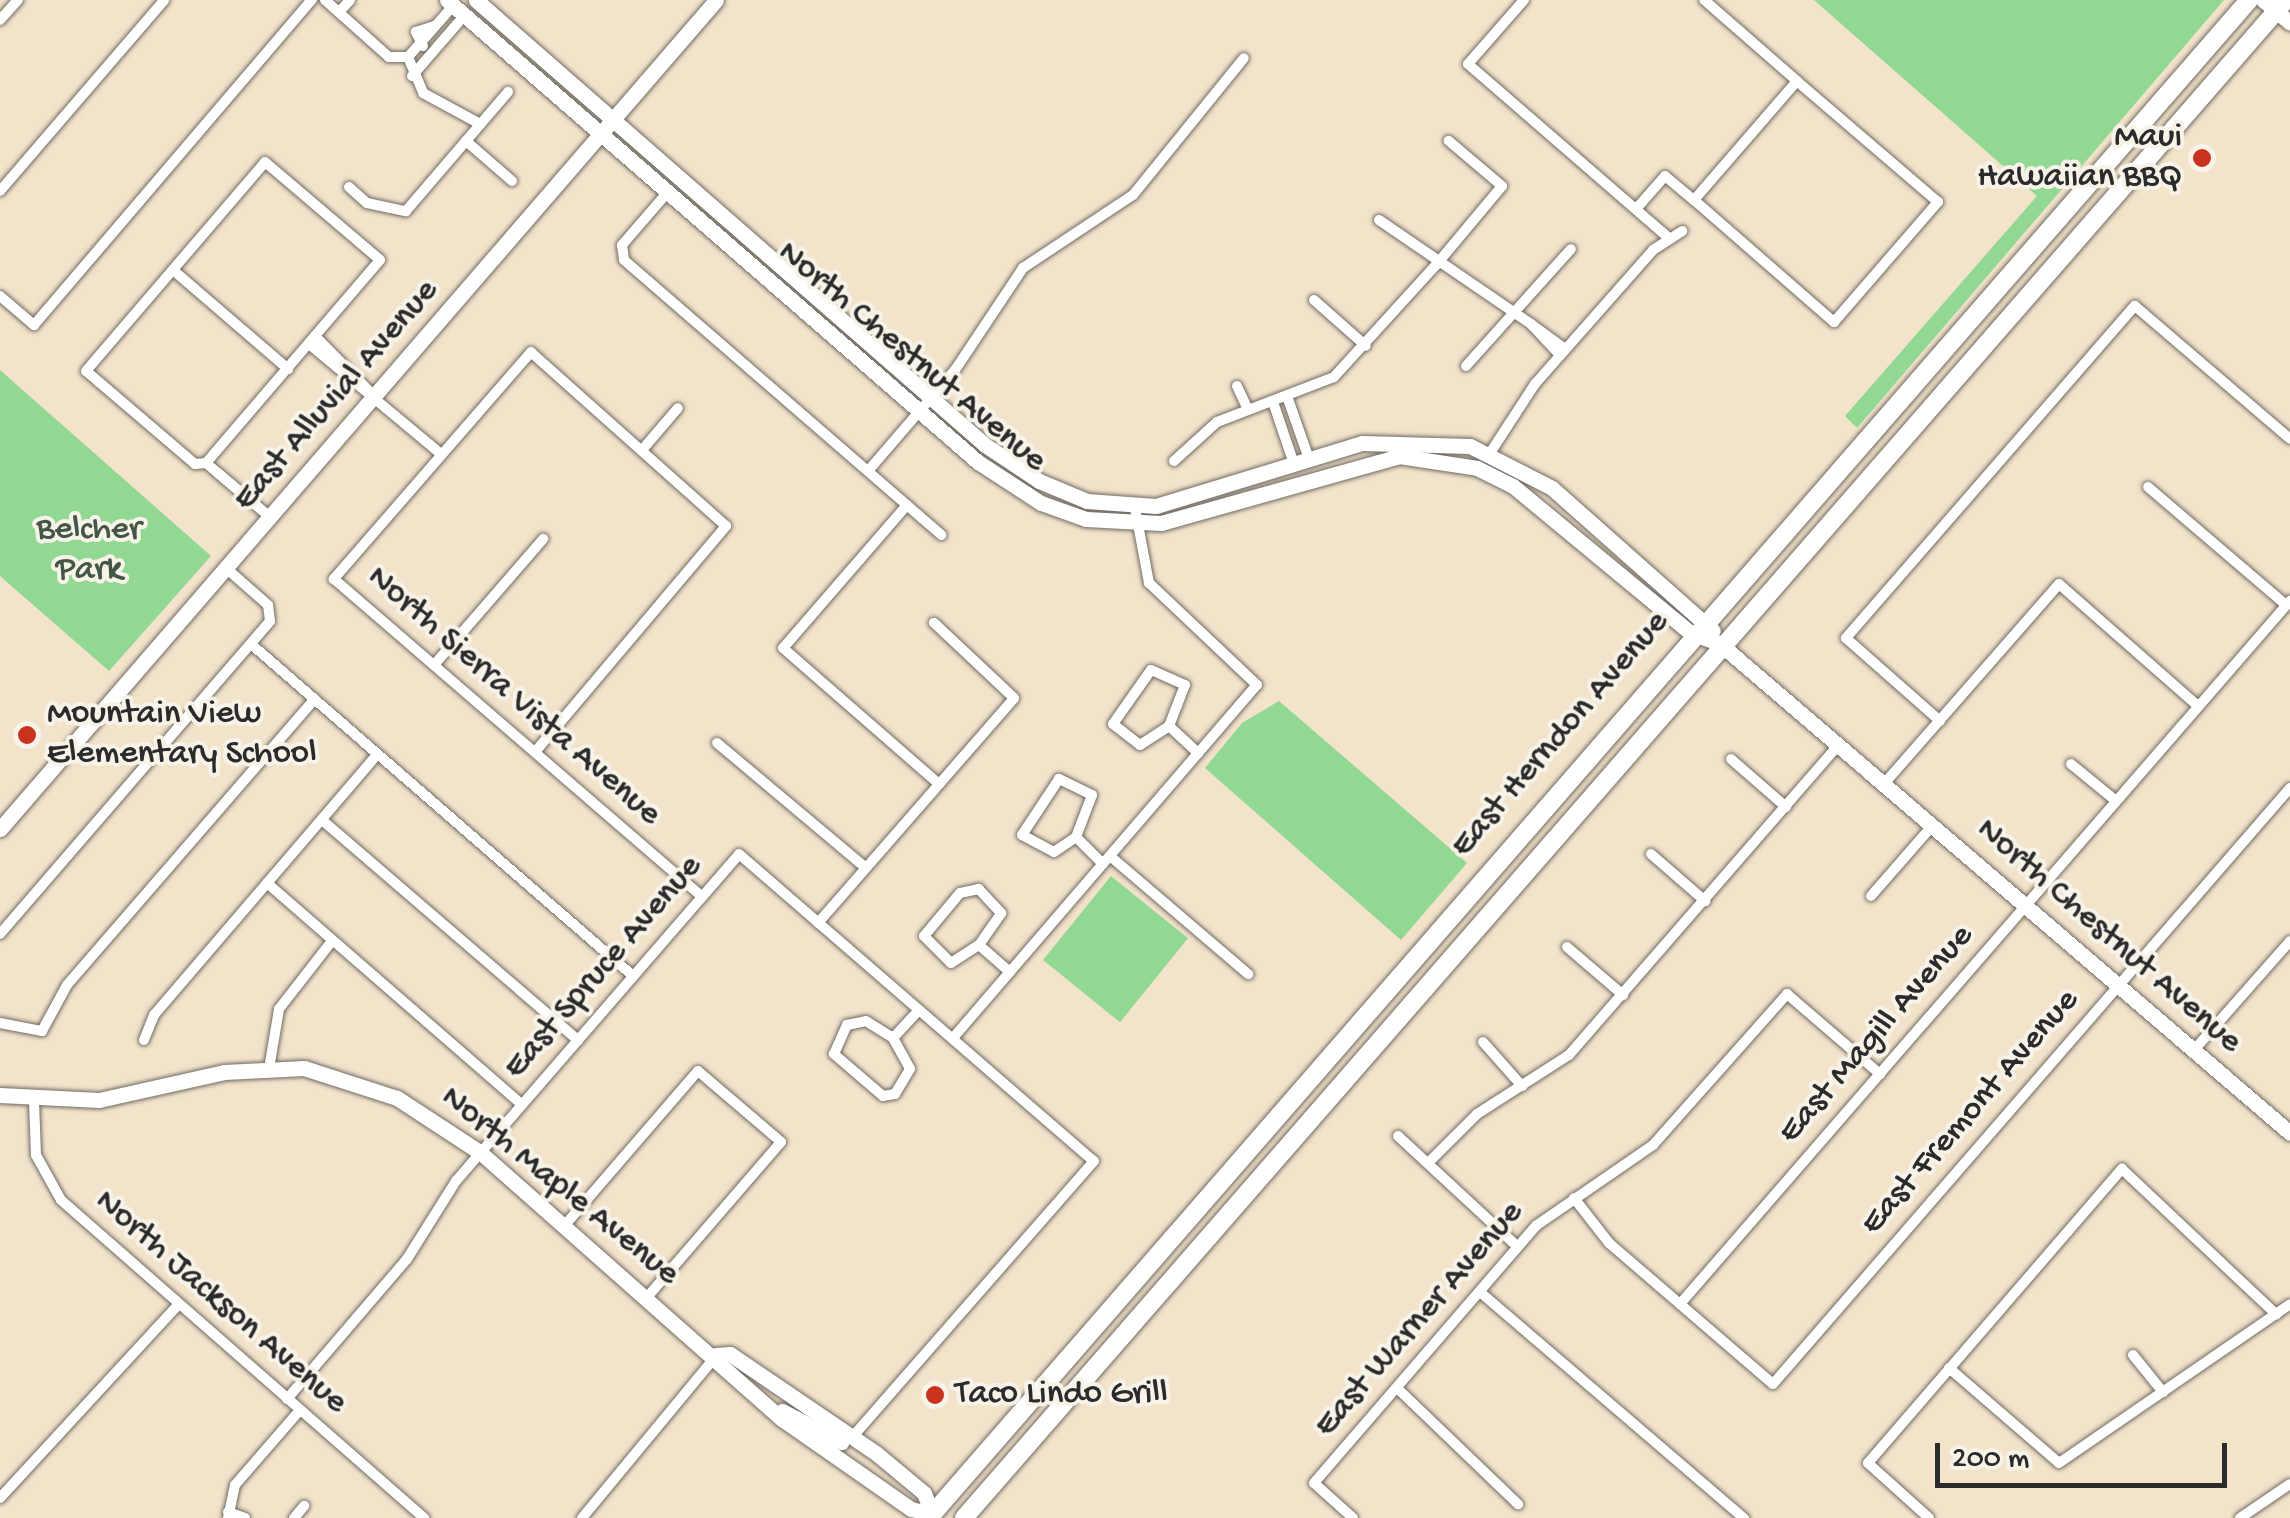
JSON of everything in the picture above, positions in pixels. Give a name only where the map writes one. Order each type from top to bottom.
[{"type":"main road","name":"North Chestnut Avenue","points":[[476,0],[932,398],[1039,481],[1136,508],[1199,498],[1302,461],[1419,438],[1490,454],[1552,488],[1706,617],[1719,643]]},
{"type":"main road","name":"East Alluvial Avenue","points":[[0,829],[716,0]]},
{"type":"main road","name":"East Herndon Avenue","points":[[932,1517],[1691,633],[2249,0]]},
{"type":"main road","name":"North Chestnut Avenue","points":[[455,7],[920,412],[1041,503],[1135,526],[1209,514],[1332,470],[1415,456],[1478,468],[1528,496],[1691,633],[1719,643],[2290,1133]]},
{"type":"main road","name":"East Herndon Avenue","points":[[964,1518],[1719,643],[2280,7]]},
{"type":"main road","points":[[1332,470],[1392,447],[1490,454]]},
{"type":"main road","points":[[1478,468],[1492,463],[1552,488]]},
{"type":"main road","name":"North Maple Avenue","points":[[0,1095],[34,1100],[99,1100],[269,1068],[348,1078],[425,1112],[481,1153],[648,1296],[716,1355],[720,1369],[764,1405],[910,1510],[932,1517]]},
{"type":"main road","name":"North Maple Avenue","points":[[716,1355],[730,1354],[852,1437],[924,1494],[932,1517]]},
{"type":"main road","points":[[764,1405],[844,1442],[852,1437]]},
{"type":"street","points":[[0,20],[18,0]]},
{"type":"street","points":[[0,191],[164,0]]},
{"type":"street","points":[[0,296],[34,325],[312,0]]},
{"type":"street","points":[[325,0],[389,57],[408,57],[455,7]]},
{"type":"street","points":[[339,12],[350,0]]},
{"type":"street","points":[[1524,0],[1468,64],[1668,237]]},
{"type":"street","points":[[1636,209],[1665,176],[1834,322],[1938,202],[1704,0]]},
{"type":"street","points":[[412,76],[432,54],[455,7]]},
{"type":"street","points":[[420,44],[432,54]]},
{"type":"street","points":[[408,57],[412,76],[435,104],[480,124]]},
{"type":"street","points":[[868,471],[932,398],[1023,268],[1132,195],[1244,58]]},
{"type":"street","points":[[1694,200],[1797,81]]},
{"type":"street","points":[[349,187],[367,204],[406,210],[508,92]]},
{"type":"street","points":[[466,141],[512,181]]},
{"type":"street","points":[[1174,461],[1196,435],[1248,410],[1288,400],[1334,377],[1436,265],[1502,186],[1449,141]]},
{"type":"street","points":[[206,464],[380,260],[265,162],[86,371],[195,464],[206,464],[270,518]]},
{"type":"street","points":[[667,193],[619,253],[942,535]]},
{"type":"street","points":[[1379,220],[1436,265],[1486,285],[1563,352]]},
{"type":"street","points":[[1490,454],[1563,352],[1668,237],[1682,231]]},
{"type":"street","points":[[1466,366],[1571,249]]},
{"type":"street","points":[[173,270],[288,368]]},
{"type":"street","points":[[1314,300],[1366,346]]},
{"type":"street","points":[[1940,720],[1846,638],[2135,306],[2290,439]]},
{"type":"street","points":[[312,340],[441,454],[531,352],[726,526],[534,752]]},
{"type":"street","points":[[1237,386],[1248,410]]},
{"type":"street","points":[[1288,400],[1302,461]]},
{"type":"street","points":[[1274,404],[1302,461]]},
{"type":"street","points":[[642,450],[678,408]]},
{"type":"street","name":"North Sierra Vista Avenue","points":[[441,454],[334,579],[702,896]]},
{"type":"street","points":[[2148,488],[2288,603]]},
{"type":"street","points":[[907,505],[783,648],[939,784]]},
{"type":"street","points":[[953,1038],[1258,685],[1156,594],[1138,562],[1136,508]]},
{"type":"street","points":[[434,665],[543,539]]},
{"type":"street","points":[[1,931],[273,613],[226,568]]},
{"type":"street","points":[[1884,785],[2059,584],[2198,706]]},
{"type":"street","name":"East Magill Avenue","points":[[1680,1304],[2288,603]]},
{"type":"street","points":[[852,1437],[1094,1161],[818,923],[1014,698],[934,623]]},
{"type":"street","points":[[250,644],[633,976]]},
{"type":"street","points":[[1160,668],[1185,686],[1169,726],[1140,745],[1113,724],[1115,710],[1160,668]]},
{"type":"street","points":[[0,1023],[42,1031],[67,985],[314,700]]},
{"type":"street","points":[[1169,726],[1198,753]]},
{"type":"street","points":[[716,743],[866,868]]},
{"type":"street","points":[[1429,1162],[1522,1086],[1569,1055],[1838,746]]},
{"type":"street","points":[[144,1040],[154,1015],[377,756]]},
{"type":"street","points":[[1731,759],[1786,807]]},
{"type":"street","points":[[2071,764],[2116,801]]},
{"type":"street","points":[[1060,779],[1092,796],[1076,837],[1054,852],[1022,835],[1060,779]]},
{"type":"street","name":"East Fremont Avenue","points":[[1680,1304],[1773,1384],[2290,788]]},
{"type":"street","points":[[322,820],[578,1040]]},
{"type":"street","name":"North Chestnut Avenue","points":[[1870,896],[1932,826]]},
{"type":"street","points":[[1076,837],[1248,974]]},
{"type":"street","name":"East Spruce Avenue","points":[[288,1399],[407,1259],[481,1153],[739,854],[818,923]]},
{"type":"street","points":[[1651,854],[1705,901]]},
{"type":"street","points":[[267,883],[522,1105]]},
{"type":"street","points":[[979,888],[1000,913],[980,945],[950,964],[924,936],[960,893],[979,888]]},
{"type":"street","points":[[269,1068],[279,1009],[332,941]]},
{"type":"street","points":[[2194,1050],[2290,941]]},
{"type":"street","points":[[980,945],[1010,972]]},
{"type":"street","points":[[1567,947],[1623,995]]},
{"type":"street","name":"East Warner Avenue","points":[[1353,1518],[1314,1483],[1518,1246],[1574,1198],[1652,1144],[1787,994],[1880,1074]]},
{"type":"street","points":[[893,1038],[919,1010]]},
{"type":"street","points":[[866,1021],[893,1038],[910,1069],[895,1094],[883,1096],[834,1054],[847,1024],[866,1021]]},
{"type":"street","points":[[1484,1042],[1522,1086]]},
{"type":"street","points":[[565,1225],[698,1071],[712,1082],[781,1142],[648,1296]]},
{"type":"street","name":"North Jackson Avenue","points":[[34,1100],[31,1135],[54,1190],[424,1518]]},
{"type":"street","points":[[1398,1136],[1518,1246]]},
{"type":"street","points":[[1928,1518],[1868,1463],[2122,1169],[2276,1314]]},
{"type":"street","points":[[1574,1198],[1680,1304]]},
{"type":"street","points":[[1480,1292],[1735,1515]]},
{"type":"street","points":[[0,1498],[179,1304]]},
{"type":"street","points":[[1949,1368],[2059,1463],[2290,1304]]},
{"type":"street","points":[[582,1518],[716,1355]]},
{"type":"street","points":[[2133,1355],[2163,1392]]},
{"type":"street","points":[[1397,1388],[1518,1504]]},
{"type":"street","points":[[245,1518],[228,1515],[236,1484],[300,1410]]},
{"type":"street","points":[[2240,1518],[2290,1484]]},
{"type":"street","points":[[294,1518],[304,1506]]},
{"type":"green space","points":[[1814,0],[2224,0],[1857,428],[1845,416],[2037,196]]},
{"type":"green space","name":"Belcher Park","points":[[0,370],[211,556],[109,671],[0,576]]},
{"type":"green space","points":[[1279,701],[1467,863],[1401,940],[1205,768],[1242,723]]},
{"type":"green space","points":[[1111,876],[1188,938],[1120,1022],[1043,960]]},
{"type":"place","name":"Maui Hawaiian BBQ","points":[[2202,158]]},
{"type":"place","name":"Mountain View Elementary School","points":[[27,735]]},
{"type":"place","name":"Taco Lindo Grill","points":[[935,1395]]}]
